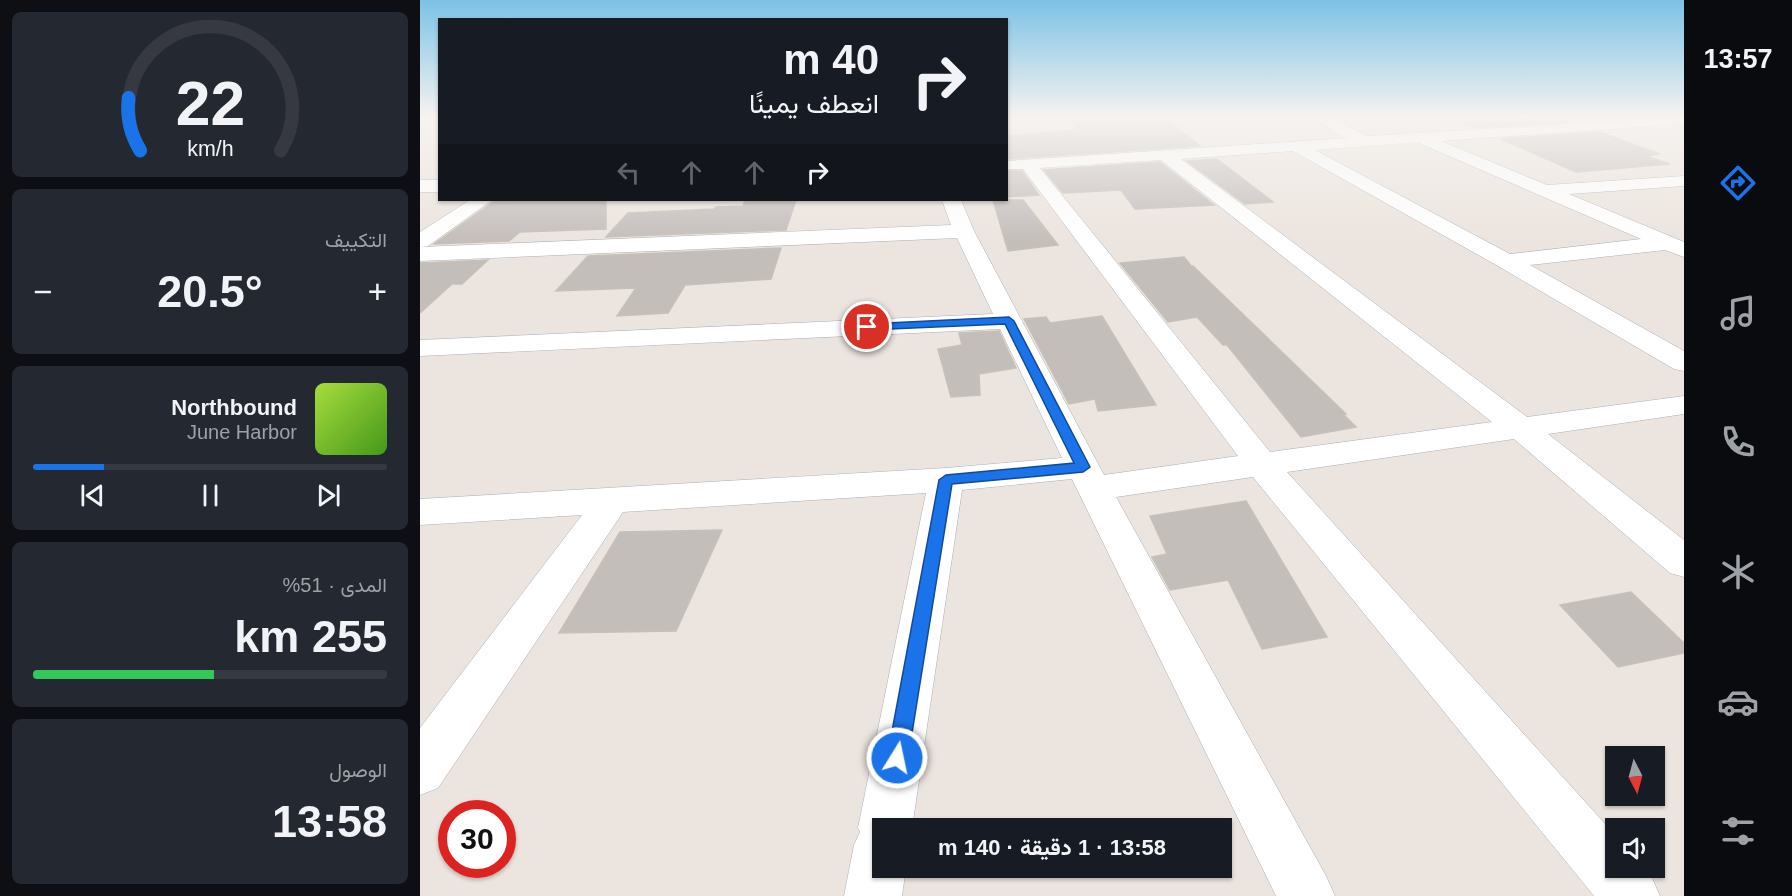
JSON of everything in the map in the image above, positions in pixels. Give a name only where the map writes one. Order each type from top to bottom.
[{"type":"street","points":[[1017,164],[1093,159]]},
{"type":"street","points":[[1170,159],[1523,430],[1684,561]]},
{"type":"street","points":[[1319,159],[1506,261],[1684,363]]},
{"type":"street","points":[[1470,159],[1676,246]]},
{"type":"street","points":[[1017,164],[1262,465],[1631,896]]},
{"type":"street","points":[[1544,190],[1684,180]]},
{"type":"street","points":[[420,186],[438,186]]},
{"type":"street","points":[[420,241],[480,201]]},
{"type":"street","points":[[420,254],[958,215],[1088,478],[1306,896]]},
{"type":"street","points":[[1506,261],[1676,246]]},
{"type":"street","points":[[420,348],[1009,321]]},
{"type":"street","points":[[420,512],[946,480],[1088,478],[1262,465],[1523,430],[1684,405]]},
{"type":"street","points":[[887,818],[946,480]]},
{"type":"street","points":[[420,770],[611,502]]},
{"type":"street","points":[[873,896],[876,878]]},
{"type":"building","points":[[1217,159],[1273,202],[1245,204],[1187,161]]},
{"type":"building","points":[[1546,159],[1654,159],[1670,164],[1576,172]]},
{"type":"building","points":[[1160,162],[1214,205],[1135,209],[1121,190],[1063,193],[1044,170]]},
{"type":"building","points":[[1008,171],[1022,171],[1039,195],[1008,197]]},
{"type":"building","points":[[1023,200],[1058,245],[1008,251],[993,201]]},
{"type":"building","points":[[606,201],[606,229],[520,232],[509,241],[434,244],[493,202]]},
{"type":"building","points":[[745,201],[796,201],[786,230],[606,237],[628,213],[743,206]]},
{"type":"building","points":[[781,248],[771,279],[685,285],[668,313],[617,316],[636,288],[556,291],[588,256]]},
{"type":"building","points":[[1184,257],[1346,414],[1343,414],[1356,427],[1301,437],[1227,345],[1223,345],[1197,317],[1168,322],[1120,263]]},
{"type":"building","points":[[488,260],[462,284],[452,284],[420,313],[420,263]]},
{"type":"building","points":[[1102,316],[1156,405],[1098,411],[1095,399],[1069,404],[1024,319],[1046,317],[1050,323]]},
{"type":"building","points":[[999,331],[1016,368],[979,374],[980,395],[951,397],[938,349],[962,345],[959,333]]},
{"type":"building","points":[[1246,501],[1327,637],[1262,649],[1228,580],[1170,590],[1152,557],[1167,554],[1150,516]]},
{"type":"building","points":[[722,530],[676,631],[559,633],[620,532]]},
{"type":"building","points":[[1631,592],[1684,643],[1684,653],[1618,667],[1560,605]]},
{"type":"route","points":[[867,327],[1009,321],[1083,467],[946,480],[897,758]]}]
